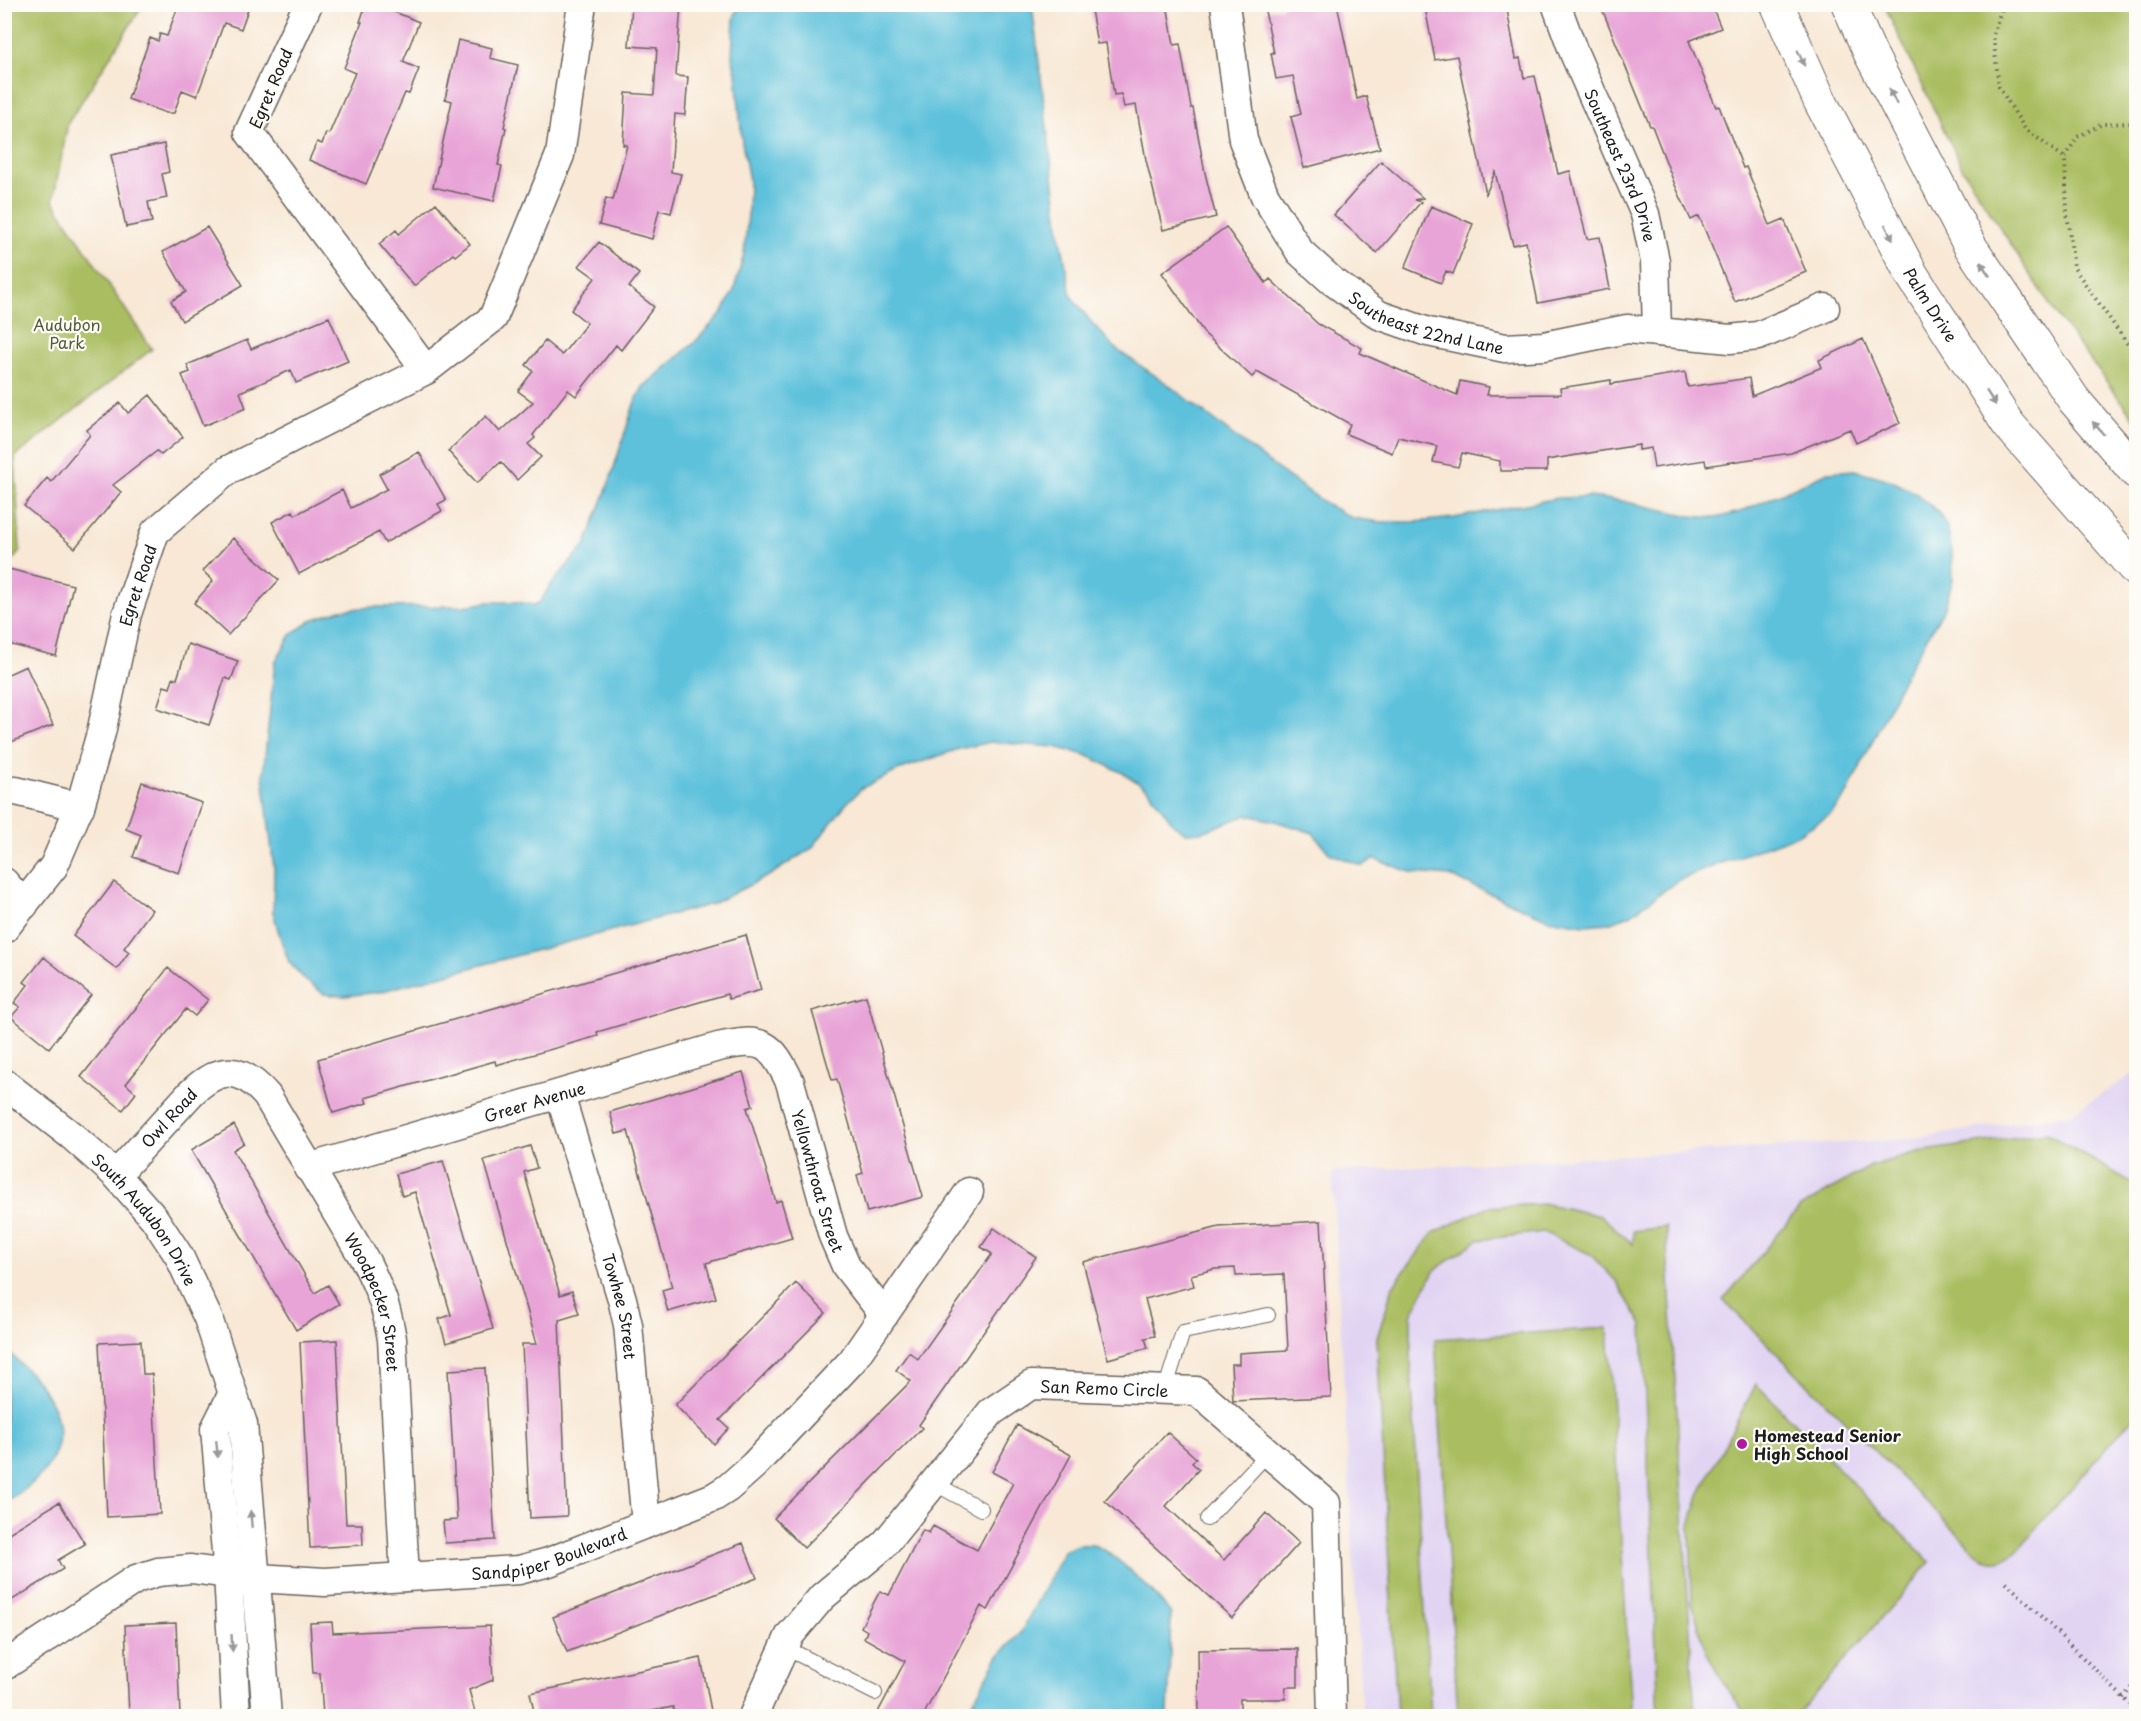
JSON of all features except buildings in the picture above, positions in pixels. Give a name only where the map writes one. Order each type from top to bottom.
[{"type":"main road","name":"Palm Drive","points":[[1777,4],[1820,101],[1912,275],[2008,424],[2136,570]]},
{"type":"main road","points":[[1848,4],[1870,53],[1970,246],[2074,400],[2136,472]]},
{"type":"street","name":"Egret Road","points":[[308,4],[249,132],[426,370]]},
{"type":"street","name":"Egret Road","points":[[4,929],[54,866],[80,807],[101,733],[127,614],[155,532],[228,470],[426,370],[493,318],[560,154],[582,4]]},
{"type":"street","name":"Southeast 22nd Lane","points":[[1225,4],[1243,140],[1265,196],[1300,252],[1331,280],[1379,315],[1428,332],[1505,348],[1544,346],[1627,329],[1730,339],[1758,336],[1825,308]]},
{"type":"street","name":"Southeast 23rd Drive","points":[[1557,4],[1574,53],[1645,214],[1654,261],[1657,332]]},
{"type":"street","points":[[4,792],[16,791],[80,807]]},
{"type":"street","points":[[4,882],[24,905]]},
{"type":"street","name":"Greer Avenue","points":[[308,1168],[718,1047],[743,1041],[761,1044]]},
{"type":"street","name":"Yellowthroat Street","points":[[761,1044],[772,1051],[790,1082],[833,1236],[846,1266],[884,1315]]},
{"type":"street","name":"Woodpecker Street","points":[[230,1072],[245,1076],[256,1083],[267,1096],[366,1262],[387,1310],[392,1339],[405,1577]]},
{"type":"street","name":"Owl Road","points":[[116,1175],[202,1082],[216,1075],[230,1072]]},
{"type":"street","name":"South Audubon Drive","points":[[4,1083],[72,1136],[116,1175],[154,1218],[179,1256],[208,1318],[243,1424],[267,1716]]},
{"type":"street","name":"Towhee Street","points":[[560,1095],[628,1325],[646,1524]]},
{"type":"street","name":"Sandpiper Boulevard","points":[[4,1666],[136,1579],[158,1572],[191,1569],[256,1578],[325,1582],[519,1570],[549,1562],[714,1497],[739,1479],[778,1441],[852,1361],[969,1192]]},
{"type":"street","name":"San Remo Circle","points":[[753,1716],[790,1635],[822,1597],[883,1546],[991,1412],[1031,1385],[1197,1391],[1326,1503],[1332,1716]]},
{"type":"street","points":[[232,1395],[215,1429],[228,1574],[236,1716]]},
{"type":"lane","points":[[1165,1390],[1183,1332],[1268,1315]]},
{"type":"lane","points":[[1207,1519],[1268,1453]]},
{"type":"lane","points":[[934,1483],[981,1509]]},
{"type":"lane","points":[[784,1647],[875,1693]]},
{"type":"path","points":[[2003,4],[1993,35],[1999,87],[2025,129],[2065,158]]},
{"type":"path","points":[[2136,123],[2102,124],[2077,137],[2065,158],[2067,213],[2074,268],[2136,356]]},
{"type":"path","points":[[2006,1582],[2136,1710]]},
{"type":"path","points":[[2123,1698],[2136,1683]]},
{"type":"shaded area","name":"Homestead Senior High School","points":[[2136,1072],[2136,1716],[1362,1716],[1332,1172],[1909,1139],[2070,1114]]},
{"type":"green space","name":"Audubon Park","points":[[5,4],[143,5],[68,123],[53,201],[152,349],[15,457],[20,551],[5,570]]},
{"type":"green space","points":[[1884,5],[2136,5],[2136,421],[2055,313],[1963,170]]},
{"type":"green space","points":[[2046,1133],[2136,1185],[2136,1414],[2016,1552],[2003,1560],[1991,1561],[1981,1557],[1723,1300],[1800,1207],[1871,1166],[1917,1152]]},
{"type":"green space","points":[[1547,1204],[1601,1216],[1633,1244],[1633,1231],[1666,1227],[1695,1716],[1659,1716],[1642,1325],[1616,1281],[1590,1254],[1543,1232],[1478,1240],[1435,1270],[1411,1315],[1411,1368],[1431,1716],[1397,1716],[1377,1338],[1393,1286],[1433,1233],[1487,1207]]},
{"type":"green space","points":[[1608,1328],[1632,1716],[1458,1716],[1435,1339]]},
{"type":"green space","points":[[1756,1384],[1930,1562],[1796,1716],[1750,1716],[1743,1711],[1723,1682],[1706,1651],[1692,1603],[1690,1525],[1699,1495]]},
{"type":"water","points":[[739,5],[1032,5],[1060,233],[1071,296],[1116,349],[1166,383],[1325,503],[1352,518],[1381,522],[1415,522],[1454,518],[1558,498],[1590,497],[1622,501],[1691,516],[1715,518],[1740,512],[1828,472],[1855,470],[1890,480],[1914,492],[1937,511],[1947,527],[1952,551],[1953,579],[1945,607],[1903,678],[1847,794],[1830,815],[1797,835],[1679,880],[1630,915],[1609,923],[1584,925],[1548,919],[1450,876],[1413,873],[1374,859],[1362,866],[1329,853],[1313,833],[1275,821],[1247,815],[1202,832],[1186,833],[1173,824],[1149,790],[1123,773],[1086,755],[1055,747],[991,742],[959,749],[904,768],[862,788],[845,805],[812,848],[770,875],[712,904],[379,992],[344,996],[324,994],[305,980],[289,962],[273,912],[274,869],[263,775],[275,662],[291,635],[312,620],[340,610],[374,607],[463,606],[490,602],[518,602],[534,605],[540,602],[549,587],[586,544],[610,480],[634,404],[643,387],[694,343],[722,313],[734,290],[744,254],[749,181],[742,142],[736,72],[732,57],[734,18]]},
{"type":"water","points":[[5,1348],[43,1389],[53,1407],[58,1424],[58,1440],[54,1455],[46,1468],[35,1481],[5,1503]]},
{"type":"water","points":[[1077,1545],[1096,1546],[1114,1557],[1147,1587],[1171,1614],[1168,1716],[965,1716],[998,1657],[1021,1632],[1064,1551]]},
{"type":"place","name":"Homestead Senior High School","points":[[1742,1444]]}]
